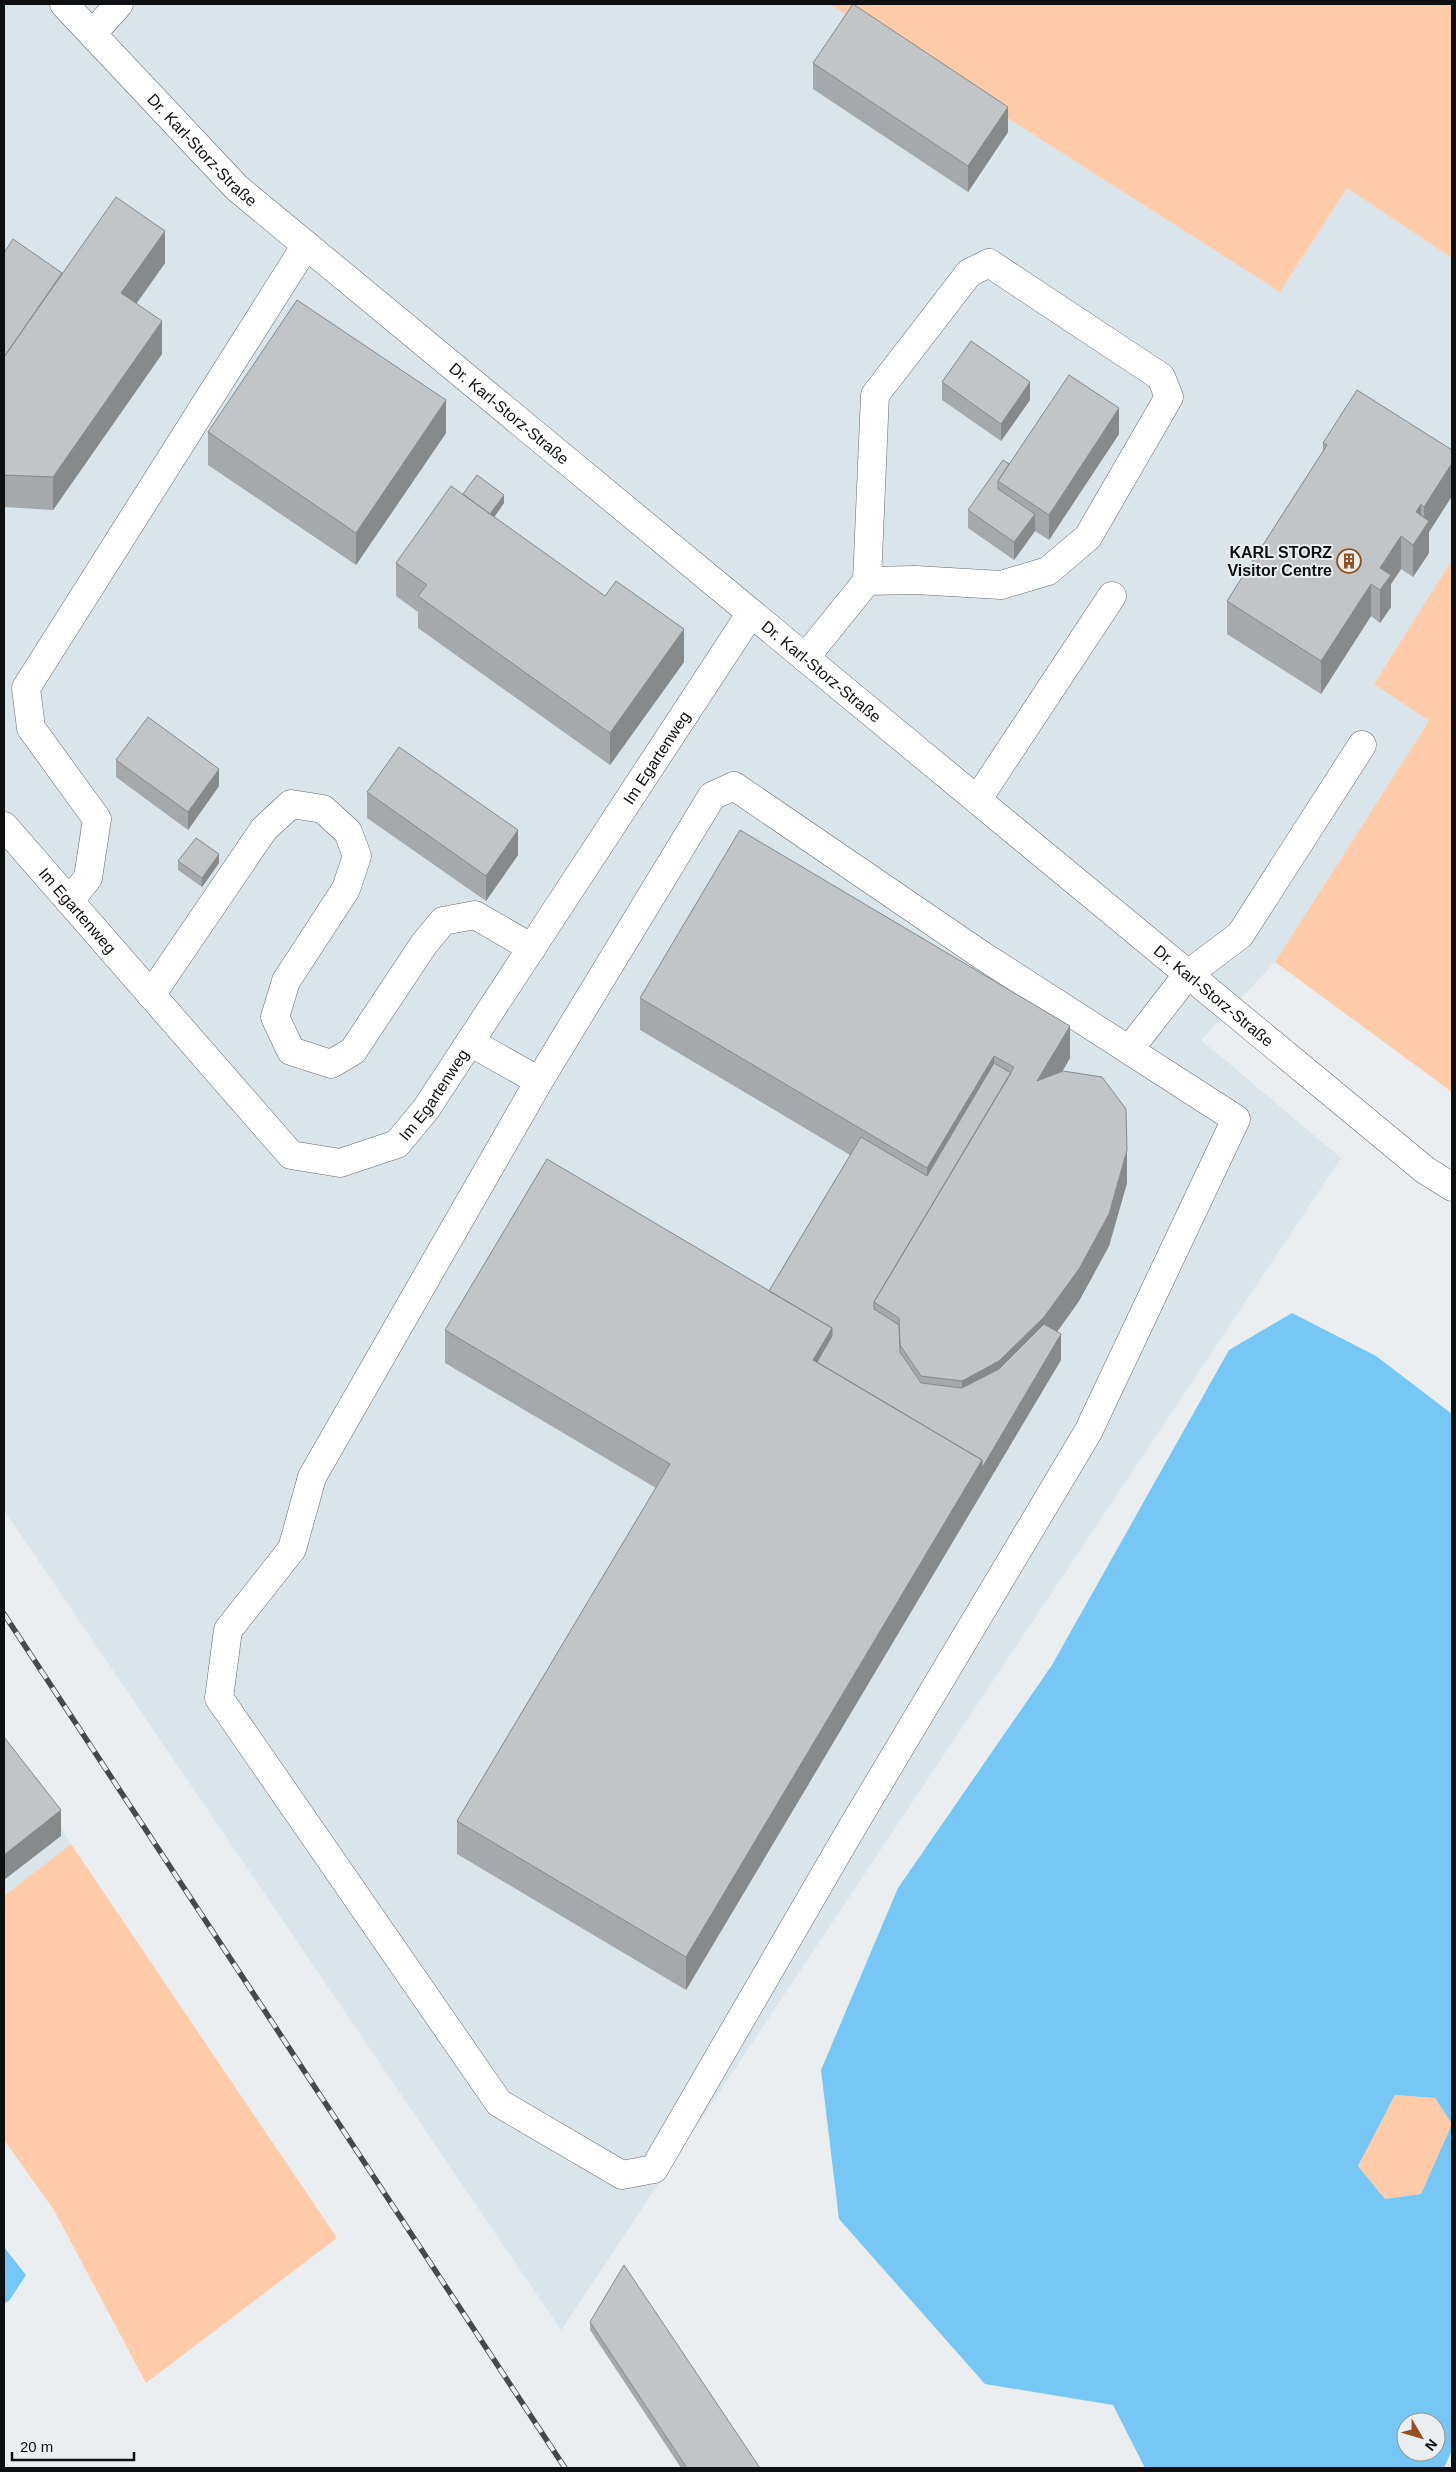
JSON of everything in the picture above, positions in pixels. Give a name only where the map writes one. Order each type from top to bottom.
[{"type":"street","name":"Dr. Karl-Storz-Straße","points":[[64,4],[237,188],[1425,1170],[1452,1187]]},
{"type":"street","points":[[93,33],[119,4]]},
{"type":"street","points":[[69,901],[88,878],[96,819],[30,728],[26,688],[306,245]]},
{"type":"street","points":[[805,658],[867,581],[875,395],[969,273],[990,263],[1161,377],[1169,397],[1160,414],[1088,537],[1048,571],[1001,585],[916,580],[867,581]]},
{"type":"street","points":[[977,800],[1112,596]]},
{"type":"street","name":"Im Egartenweg","points":[[4,826],[291,1155],[340,1164],[397,1144],[426,1109],[751,613]]},
{"type":"street","points":[[1129,1050],[1188,974],[1240,935],[1362,745]]},
{"type":"street","points":[[734,786],[980,954],[1236,1119],[1088,1432],[850,1832],[654,2169],[622,2175],[499,2103],[219,1698],[228,1630],[292,1549],[312,1477],[540,1081],[712,796],[734,786]]},
{"type":"street","points":[[151,995],[264,828],[291,804],[323,810],[348,832],[356,856],[346,888],[286,981],[276,1017],[291,1051],[331,1064],[353,1050],[408,968],[443,921],[476,915],[532,948]]},
{"type":"street","points":[[470,1042],[540,1081]]},
{"type":"shaded area","points":[[4,4],[829,4],[1280,292],[1347,188],[1452,258],[1452,560],[1374,684],[1429,721],[1275,962],[1201,1040],[1341,1158],[561,2330],[4,1510]]},
{"type":"shaded area","points":[[829,4],[1452,4],[1452,258],[1347,188],[1280,292]]},
{"type":"shaded area","points":[[1452,560],[1452,1092],[1275,962],[1429,721],[1374,684]]},
{"type":"shaded area","points":[[4,1737],[71,1844],[4,1896]]},
{"type":"shaded area","points":[[71,1844],[337,2238],[146,2383],[54,2210],[4,2140],[4,1896]]},
{"type":"shaded area","points":[[1395,2095],[1435,2098],[1452,2124],[1421,2194],[1385,2199],[1358,2166]]},
{"type":"water","points":[[1292,1313],[1376,1356],[1452,1414],[1452,2124],[1452,2450],[1444,2468],[1145,2468],[1113,2405],[985,2384],[839,2219],[821,2070],[898,1888],[1052,1665],[1229,1350]],"holes":[[[1395,2095],[1435,2098],[1452,2124],[1421,2194],[1385,2199],[1358,2166]]]},
{"type":"water","points":[[4,2247],[26,2275],[9,2301],[4,2303]]},
{"type":"building","points":[[853,4],[1008,107],[968,166],[813,63]]},
{"type":"building","points":[[116,197],[165,231],[121,293],[162,321],[53,477],[4,475],[4,357]]},
{"type":"building","points":[[13,239],[62,273],[4,357],[4,253]]},
{"type":"building","points":[[297,300],[446,400],[356,533],[208,432]]},
{"type":"building","points":[[971,341],[1030,382],[1001,424],[942,382]]},
{"type":"building","points":[[1069,375],[1119,408],[1049,515],[998,481]]},
{"type":"building","name":"KARL STORZ Visitor Centre","points":[[1357,390],[1452,450],[1452,463],[1424,507],[1421,504],[1416,512],[1429,521],[1413,545],[1401,536],[1380,568],[1391,575],[1380,590],[1371,584],[1321,661],[1227,601],[1327,445],[1323,443]]},
{"type":"building","points":[[1003,460],[1009,464],[998,481],[998,489],[1035,514],[1014,542],[968,510]]},
{"type":"building","points":[[477,475],[504,495],[490,514],[463,494]]},
{"type":"building","points":[[451,486],[605,596],[616,581],[684,629],[610,733],[418,596],[427,585],[396,563]]},
{"type":"building","points":[[148,717],[219,769],[188,812],[116,760]]},
{"type":"building","points":[[399,747],[518,830],[486,876],[367,792]]},
{"type":"building","points":[[740,830],[1070,1026],[1037,1081],[1063,1071],[1102,1077],[1126,1109],[1127,1150],[1109,1214],[1079,1269],[1044,1317],[999,1361],[962,1381],[921,1376],[900,1345],[899,1318],[874,1302],[1014,1067],[994,1056],[927,1168],[640,998]]},
{"type":"building","points":[[196,838],[219,854],[202,878],[178,861]]},
{"type":"building","points":[[994,1063],[1011,1073],[874,1302],[874,1309],[899,1325],[900,1352],[921,1383],[962,1388],[999,1369],[1044,1324],[1061,1334],[982,1468],[982,1460],[817,1362],[832,1336],[832,1328],[769,1291],[861,1137],[927,1176]]},
{"type":"building","points":[[547,1159],[832,1328],[813,1360],[982,1460],[686,1957],[457,1821],[670,1464],[445,1330]]},
{"type":"building","points":[[4,1737],[61,1810],[4,1855]]},
{"type":"building","points":[[624,2265],[760,2468],[687,2468],[590,2322]]},
{"type":"railway","points":[[4,1614],[565,2468]]},
{"type":"place","name":"KARL STORZ Visitor Centre","points":[[1349,561]]}]
